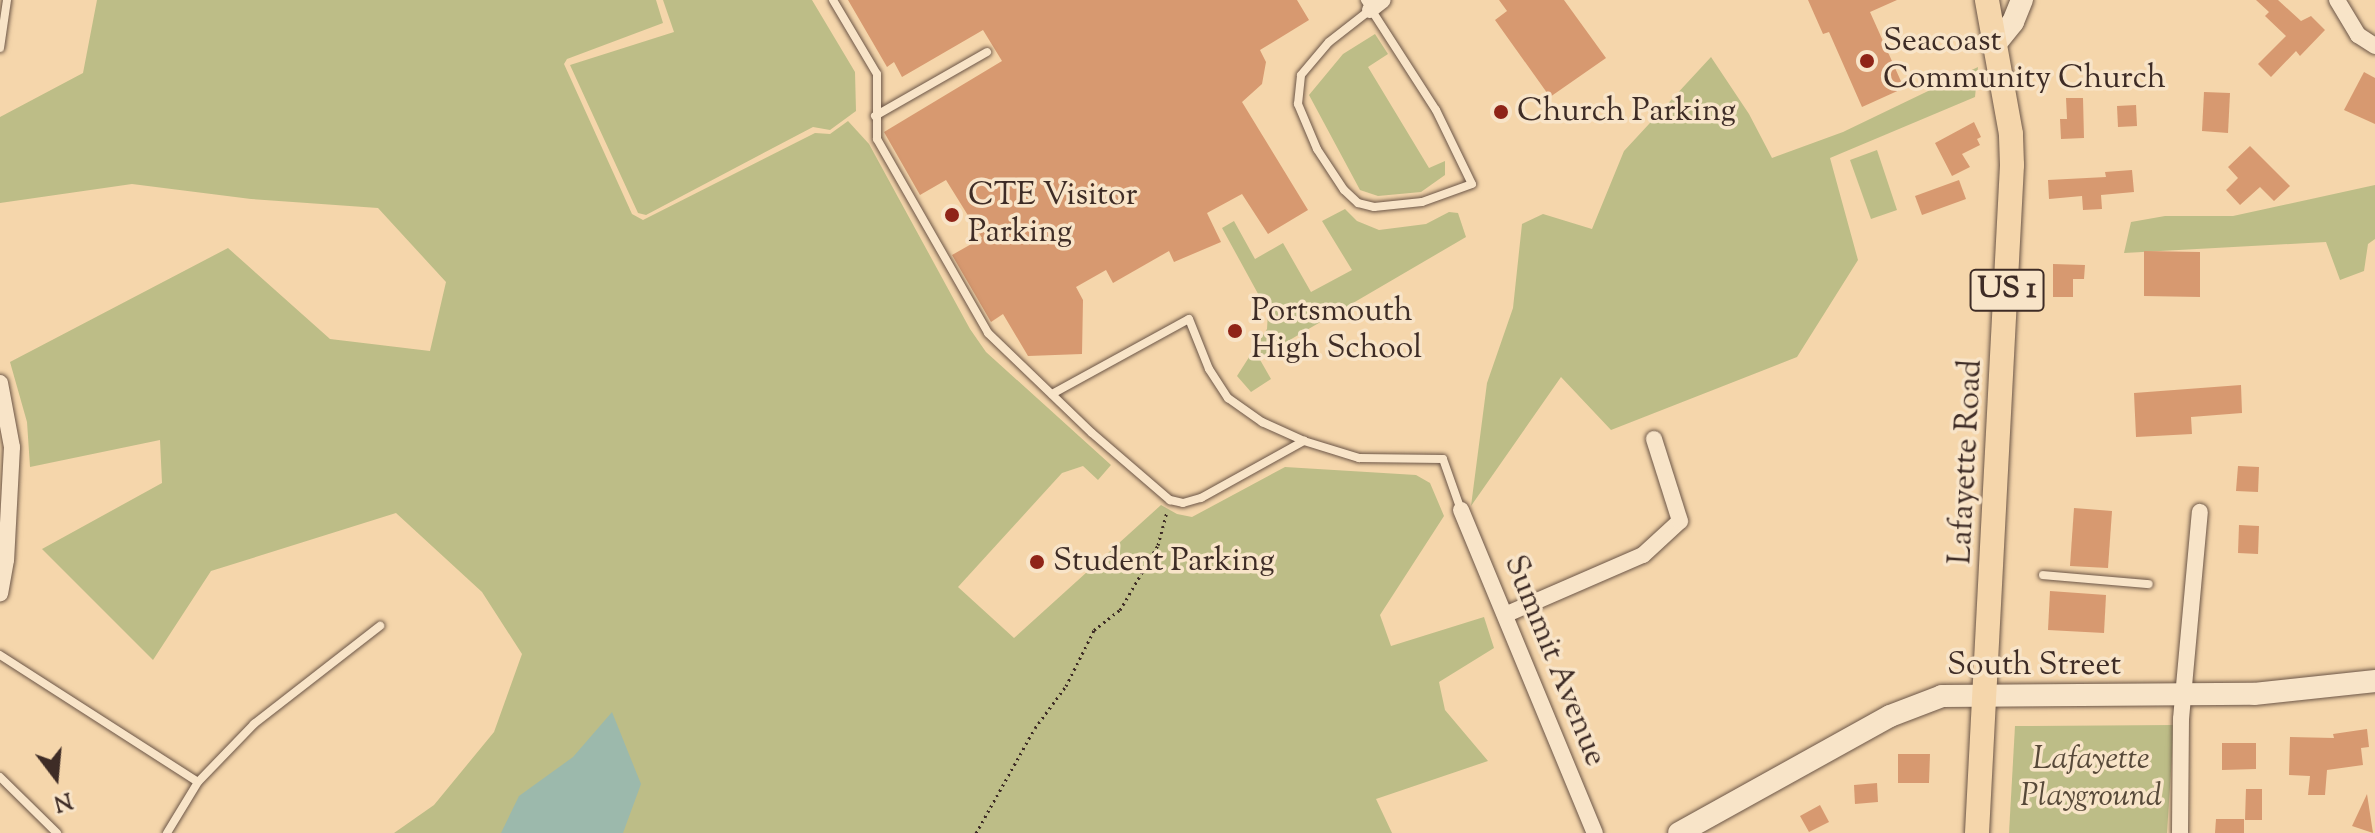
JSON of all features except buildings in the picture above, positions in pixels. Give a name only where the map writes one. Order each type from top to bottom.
[{"type":"main road","name":"Lafayette Road","points":[[1977,833],[2012,165],[1996,43],[1987,0]]},
{"type":"street","points":[[1996,43],[2013,22],[2022,0]]},
{"type":"street","points":[[2337,0],[2358,35],[2375,46]]},
{"type":"street","points":[[0,383],[12,447],[6,560],[0,593]]},
{"type":"street","points":[[1507,614],[1643,555],[1680,521],[1654,439]]},
{"type":"street","name":"Summit Avenue","points":[[1461,510],[1507,614],[1595,833]]},
{"type":"street","points":[[2180,833],[2183,696],[2200,512]]},
{"type":"street","name":"South Street","points":[[1679,833],[1908,706],[1942,696],[2254,694],[2375,681]]},
{"type":"lane","points":[[0,48],[7,0]]},
{"type":"lane","points":[[833,0],[877,74],[877,139],[988,333],[1052,394],[1170,500],[1183,503],[1201,498],[1304,441]]},
{"type":"lane","points":[[1373,3],[1436,110],[1472,184],[1422,202],[1374,207],[1358,203],[1344,190],[1317,149],[1298,104],[1301,75],[1329,42],[1373,3]]},
{"type":"lane","points":[[875,116],[987,52]]},
{"type":"lane","points":[[1052,394],[1189,319],[1209,369],[1228,398],[1262,422],[1304,441],[1359,458],[1443,459],[1461,510]]},
{"type":"lane","points":[[2043,575],[2149,584]]},
{"type":"lane","points":[[167,833],[198,782],[254,724],[380,626]]},
{"type":"lane","points":[[0,655],[198,782]]},
{"type":"lane","points":[[0,777],[57,833]]},
{"type":"path","points":[[976,833],[1035,728],[1066,686],[1094,630],[1120,610],[1151,558],[1158,545],[1170,500]]},
{"type":"green space","points":[[97,0],[656,0],[663,23],[567,59],[564,64],[632,214],[643,220],[815,133],[830,134],[848,121],[869,144],[970,329],[986,352],[1111,465],[1098,480],[1083,466],[1062,473],[958,587],[1014,638],[1161,505],[1177,514],[1192,517],[1285,467],[1416,475],[1430,483],[1444,516],[1380,615],[1391,646],[1484,617],[1494,648],[1439,682],[1445,710],[1488,761],[1376,799],[1392,833],[394,833],[434,805],[494,732],[522,654],[482,592],[396,513],[211,571],[153,660],[42,549],[162,483],[160,440],[30,467],[27,422],[10,362],[228,248],[330,339],[430,351],[446,282],[378,208],[251,199],[132,184],[0,203],[0,117],[83,73]]},
{"type":"green space","points":[[663,0],[812,0],[855,72],[856,111],[830,130],[813,127],[646,215],[638,213],[570,65],[674,32]]},
{"type":"green space","points":[[1375,34],[1388,54],[1368,67],[1429,168],[1445,161],[1445,175],[1421,192],[1378,196],[1360,190],[1309,95],[1343,54]]},
{"type":"green space","points":[[1711,57],[1749,114],[1772,158],[1843,132],[1978,67],[1975,97],[1830,158],[1858,260],[1797,357],[1611,430],[1561,377],[1471,506],[1487,383],[1513,308],[1522,224],[1543,214],[1592,229],[1624,151]]},
{"type":"green space","points":[[1877,150],[1897,210],[1871,219],[1850,160]]},
{"type":"green space","points":[[2375,185],[2375,239],[2368,244],[2364,271],[2340,280],[2326,242],[2124,253],[2131,222],[2165,216],[2233,216]]},
{"type":"green space","points":[[1345,209],[1357,221],[1379,230],[1426,224],[1449,212],[1458,213],[1466,237],[1259,358],[1271,379],[1251,392],[1237,376],[1267,329],[1268,312],[1222,228],[1234,221],[1255,259],[1283,243],[1311,292],[1352,270],[1322,221]]},
{"type":"green space","name":"Lafayette Playground","points":[[2174,725],[2167,833],[2009,833],[2015,726]]},
{"type":"shaded area","points":[[612,712],[641,784],[623,833],[501,833],[519,796],[573,757]]},
{"type":"place","name":"Seacoast Community Church","points":[[1867,61]]},
{"type":"place","name":"Church Parking","points":[[1501,112]]},
{"type":"place","name":"CTE Visitor Parking","points":[[952,215]]},
{"type":"place","name":"Portsmouth High School","points":[[1235,331]]},
{"type":"place","name":"Student Parking","points":[[1037,562]]}]
